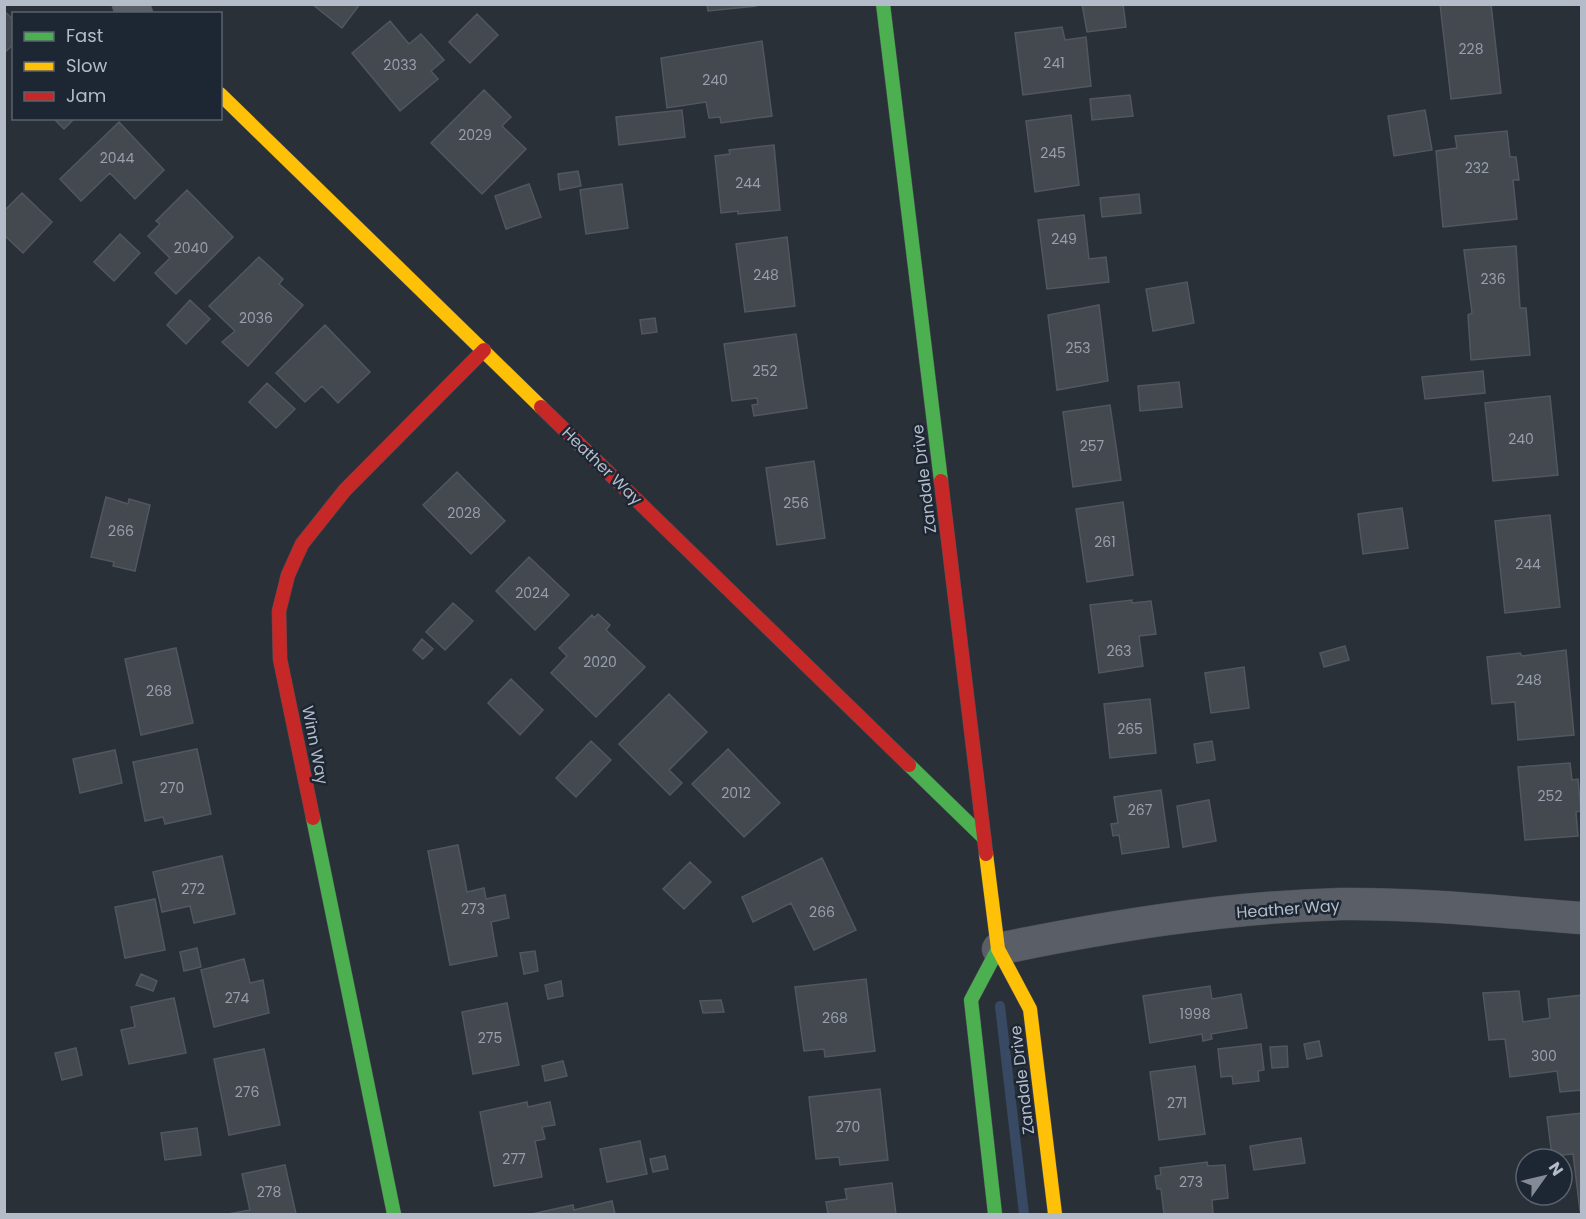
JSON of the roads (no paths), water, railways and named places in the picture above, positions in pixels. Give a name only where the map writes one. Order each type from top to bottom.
[{"type":"street","name":"Zandale Drive","points":[[884,4],[998,949],[1030,1010],[1055,1215]]},
{"type":"street","name":"Heather Way","points":[[222,96],[984,838]]},
{"type":"street","name":"Winn Way","points":[[394,1215],[280,659],[279,611],[288,575],[302,544],[345,490],[484,350]]},
{"type":"street","name":"Heather Way","points":[[998,949],[1067,935],[1194,916],[1284,907],[1392,904],[1581,918]]},
{"type":"street","points":[[995,1215],[971,1000],[998,949]]},
{"type":"waterway","points":[[1000,1006],[1024,1214]]}]
